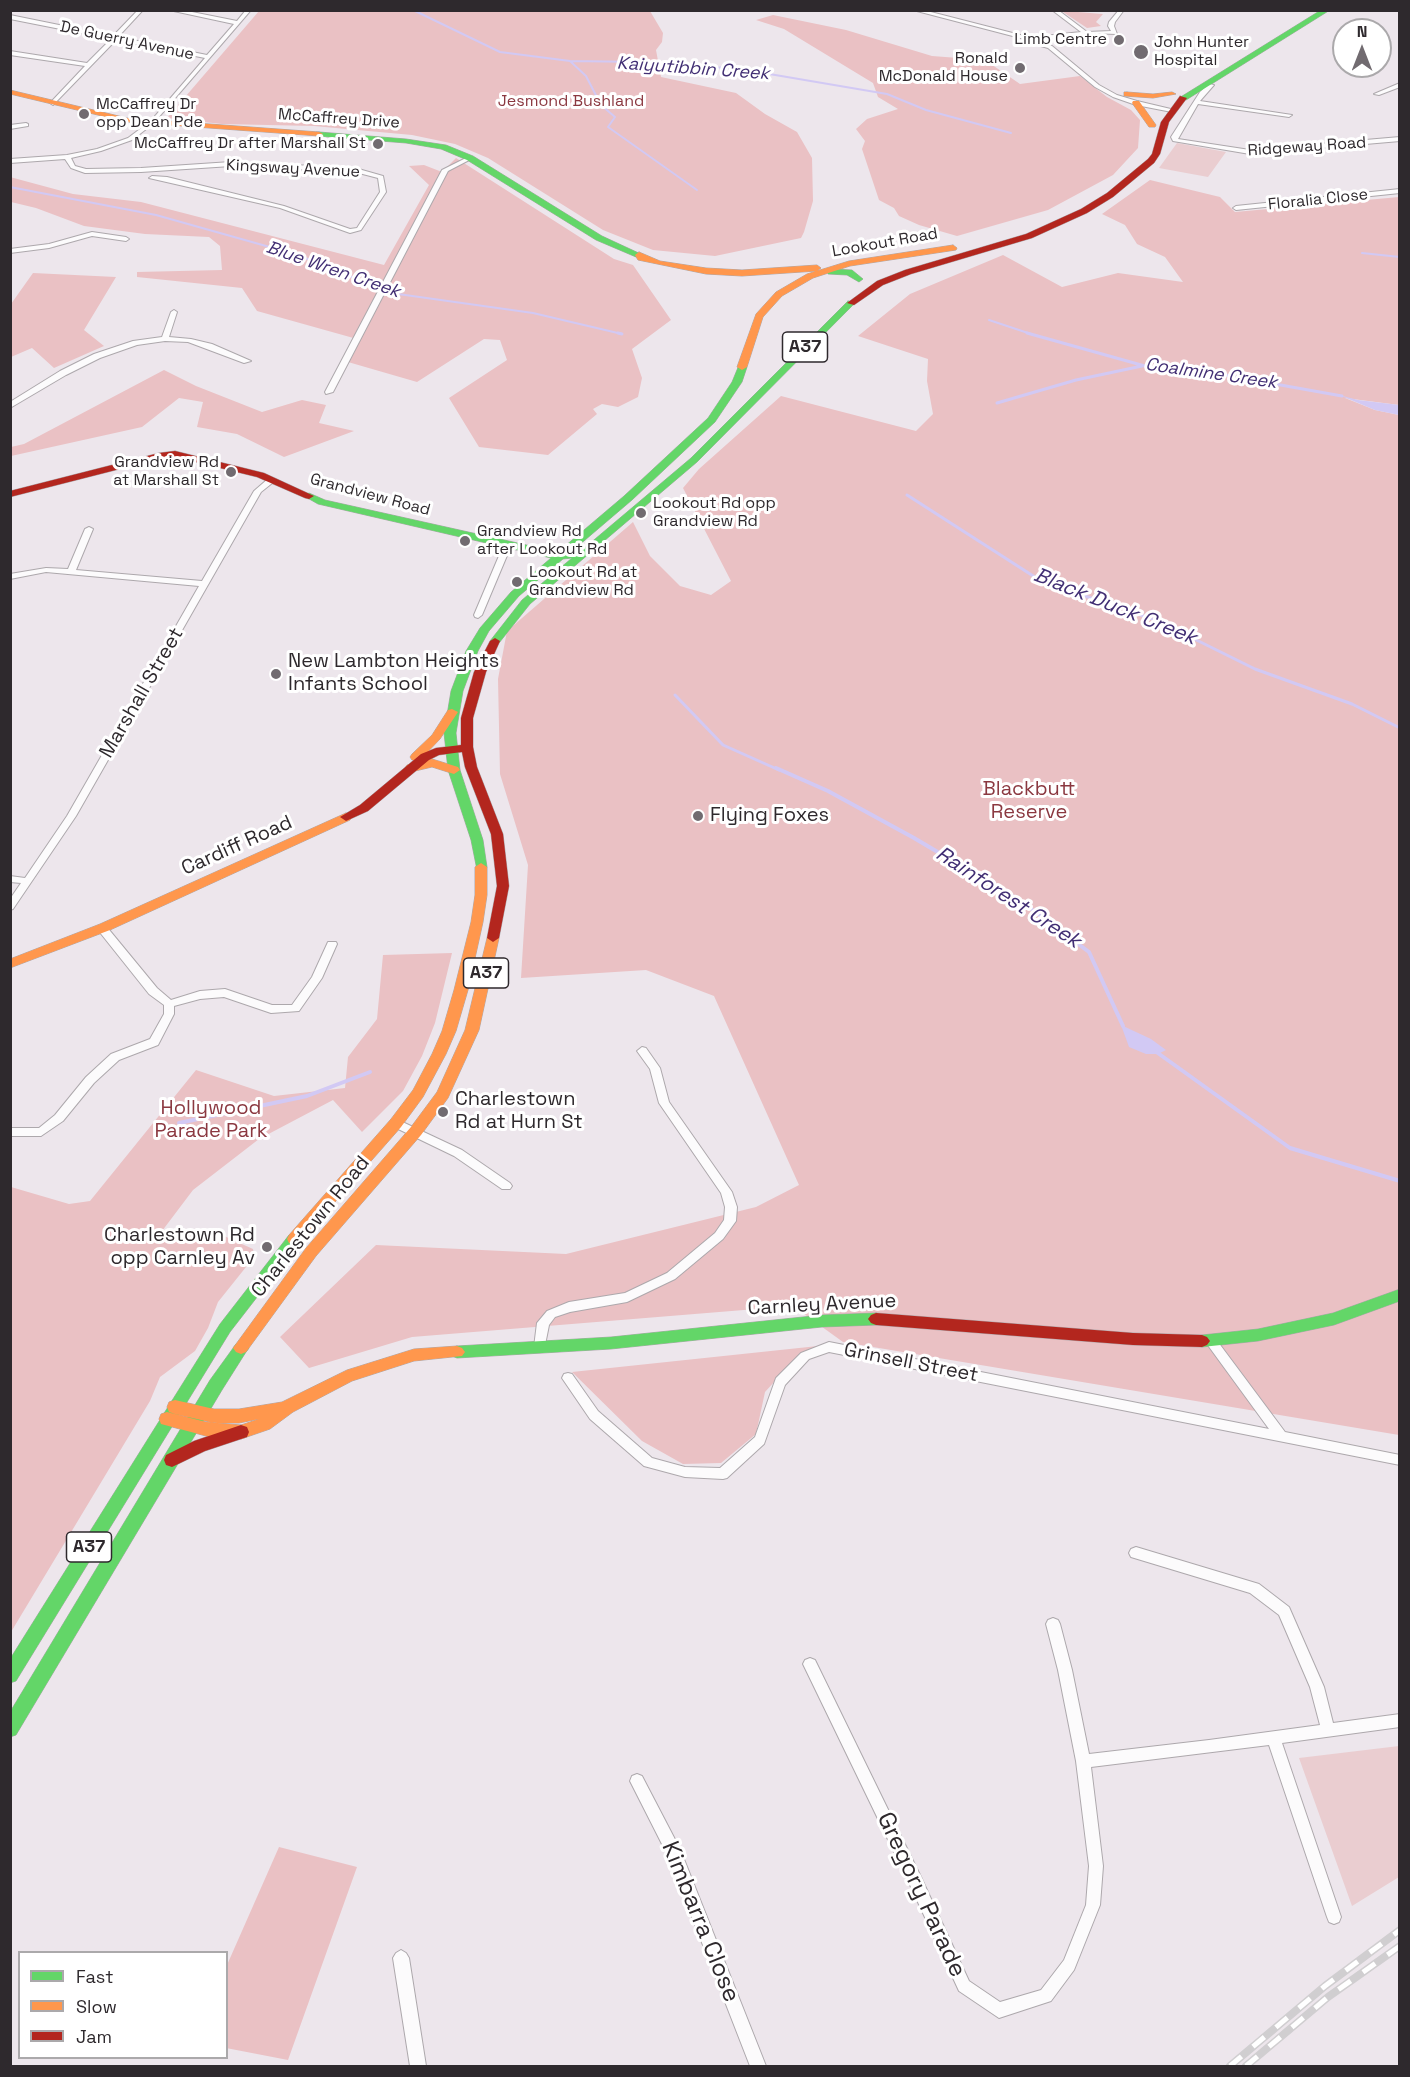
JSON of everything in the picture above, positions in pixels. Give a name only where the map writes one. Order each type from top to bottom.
[{"type":"main road","points":[[1165,112],[1316,10]]},
{"type":"main road","points":[[1165,112],[1191,91],[1327,10]]},
{"type":"main road","name":"McCaffrey Drive","points":[[10,92],[118,118],[155,119],[406,141],[443,147],[470,158],[599,238],[639,255]]},
{"type":"main road","points":[[1132,99],[1153,96],[1165,112]]},
{"type":"main road","points":[[1132,99],[1165,112]]},
{"type":"main road","name":"Lookout Road","points":[[450,749],[452,712],[472,651],[483,630],[501,607],[712,420],[737,382],[759,316],[779,294],[810,276],[842,266],[882,257],[946,249],[1003,236],[1068,210],[1127,175],[1149,147],[1165,112]]},
{"type":"main road","name":"Lookout Road","points":[[467,747],[468,718],[472,697],[492,645],[520,608],[694,460],[834,318],[859,296],[890,279],[1018,239],[1084,211],[1128,182],[1156,154],[1165,112]]},
{"type":"main road","points":[[762,272],[930,257],[1018,239]]},
{"type":"main road","points":[[639,255],[695,263],[742,265],[946,249]]},
{"type":"main road","points":[[639,255],[714,267],[816,264],[842,266],[853,271],[859,279]]},
{"type":"main road","points":[[639,255],[650,261],[689,269],[777,273],[786,278],[779,294]]},
{"type":"main road","points":[[810,276],[842,272],[852,273],[859,279]]},
{"type":"main road","points":[[834,318],[855,290],[859,279]]},
{"type":"main road","name":"Grandview Road","points":[[10,494],[171,454],[229,467],[272,480],[322,502],[507,546],[559,556],[586,552]]},
{"type":"main road","points":[[411,768],[418,753],[436,737],[452,712]]},
{"type":"main road","name":"Cardiff Road","points":[[10,964],[102,928],[341,822],[383,793],[432,753],[467,747]]},
{"type":"main road","name":"Charlestown Road","points":[[10,1729],[191,1426],[278,1295],[311,1252],[416,1131],[443,1094],[459,1063],[472,1030],[500,910],[503,886],[497,834],[471,767],[467,747]]},
{"type":"main road","name":"Charlestown Road","points":[[10,1675],[225,1328],[292,1240],[396,1123],[418,1093],[449,1031],[477,922],[481,866],[477,840],[454,770],[450,749]]},
{"type":"main road","points":[[411,768],[432,764],[454,770]]},
{"type":"main road","name":"Carnley Avenue","points":[[171,1461],[200,1446],[264,1424],[287,1407],[348,1376],[382,1363],[414,1355],[658,1339],[782,1324],[870,1319],[1132,1339],[1211,1341],[1258,1335],[1324,1322],[1373,1307],[1400,1295]]},
{"type":"main road","name":"Carnley Avenue","points":[[175,1407],[199,1414],[239,1416],[287,1407]]},
{"type":"main road","points":[[167,1419],[191,1426],[242,1432]]},
{"type":"street","points":[[53,103],[141,10]]},
{"type":"street","points":[[171,10],[238,23]]},
{"type":"street","points":[[10,161],[67,157],[99,150],[124,141],[155,119],[249,10]]},
{"type":"street","points":[[915,10],[1029,39],[1084,33],[1115,33],[1111,26],[1112,22],[1122,10]]},
{"type":"street","points":[[1054,10],[1084,33]]},
{"type":"street","name":"De Guerry Avenue","points":[[10,17],[209,57]]},
{"type":"street","points":[[1029,39],[1031,42],[1054,50],[1105,91],[1132,99]]},
{"type":"street","points":[[1038,43],[1044,39]]},
{"type":"street","points":[[1044,39],[1060,49],[1090,75],[1132,99]]},
{"type":"street","points":[[10,53],[88,65]]},
{"type":"street","points":[[1165,112],[1180,128],[1202,93],[1211,85]]},
{"type":"street","points":[[1377,94],[1400,85]]},
{"type":"street","points":[[1198,102],[1289,115]]},
{"type":"street","points":[[10,127],[26,125]]},
{"type":"street","name":"Ridgeway Road","points":[[1180,128],[1175,140],[1238,152],[1400,139]]},
{"type":"street","name":"Kingsway Avenue","points":[[67,157],[73,167],[81,170],[201,167],[344,174],[380,182],[383,192],[359,229],[350,231],[293,211],[194,192],[152,178],[141,170]]},
{"type":"street","points":[[329,392],[445,170],[470,158]]},
{"type":"street","name":"Floralia Close","points":[[1236,208],[1400,191]]},
{"type":"street","points":[[10,251],[49,246],[92,234],[126,239]]},
{"type":"street","points":[[165,339],[174,312]]},
{"type":"street","points":[[10,406],[80,364],[127,345],[165,339],[198,342],[247,361]]},
{"type":"street","name":"Marshall Street","points":[[10,907],[70,816],[258,491],[272,480]]},
{"type":"street","points":[[71,572],[89,529]]},
{"type":"street","points":[[478,615],[507,546]]},
{"type":"street","points":[[10,577],[33,571],[71,572],[205,584]]},
{"type":"street","points":[[10,879],[27,881]]},
{"type":"street","points":[[102,928],[153,991],[169,1004]]},
{"type":"street","points":[[169,1004],[200,995],[225,993],[271,1009],[295,1008],[317,978],[332,944]]},
{"type":"street","points":[[10,1132],[41,1132],[59,1118],[90,1080],[115,1057],[154,1042],[169,1014],[169,1004]]},
{"type":"street","points":[[540,1347],[543,1323],[551,1314],[569,1307],[627,1297],[671,1276],[719,1236],[730,1221],[731,1207],[726,1192],[664,1103],[655,1068],[642,1051]]},
{"type":"street","points":[[396,1123],[458,1153],[506,1186]]},
{"type":"street","points":[[1211,1341],[1281,1436]]},
{"type":"street","name":"Grinsell Street","points":[[568,1378],[594,1414],[648,1462],[685,1472],[723,1474],[760,1440],[780,1383],[805,1356],[829,1347],[1400,1460]]},
{"type":"street","points":[[1136,1553],[1254,1588],[1284,1611],[1317,1687],[1328,1729]]},
{"type":"street","points":[[1053,1624],[1065,1670],[1083,1761],[1209,1747],[1400,1720]]},
{"type":"street","name":"Gregory Parade","points":[[810,1664],[964,1986],[999,2010],[1046,1996],[1069,1965],[1093,1905],[1096,1866],[1083,1761]]},
{"type":"street","points":[[1273,1737],[1335,1917]]},
{"type":"street","name":"Kimbarra Close","points":[[636,1781],[675,1854],[758,2067]]},
{"type":"street","points":[[401,1958],[418,2067]]},
{"type":"shaded area","points":[[1177,143],[1226,152],[1208,177],[1159,168]]},
{"type":"shaded area","points":[[1339,395],[1358,400],[1399,405],[1399,415],[1375,410]]},
{"type":"shaded area","points":[[1121,1025],[1151,1039],[1166,1050],[1158,1054],[1146,1054],[1129,1047]]},
{"type":"shaded area","points":[[1399,1746],[1399,1877],[1352,1906],[1299,1758]]},
{"type":"green space","name":"Jesmond Bushland","points":[[259,11],[650,11],[663,33],[662,42],[656,50],[661,77],[736,93],[765,114],[797,132],[812,158],[813,201],[804,232],[801,238],[715,256],[653,250],[603,230],[488,158],[455,144],[412,135],[314,126],[222,124],[167,118]]},
{"type":"green space","points":[[1063,12],[1103,14],[1096,22],[1101,26],[1087,28]]},
{"type":"green space","points":[[773,15],[846,30],[932,56],[985,60],[1020,84],[1080,76],[1107,97],[1131,110],[1140,120],[1138,148],[1113,175],[1048,210],[957,236],[919,225],[899,216],[894,208],[879,200],[862,149],[865,141],[856,129],[867,119],[898,109],[878,97],[873,83],[784,29],[756,20]]},
{"type":"green space","points":[[456,158],[614,259],[633,265],[671,320],[632,349],[642,378],[638,397],[618,407],[602,404],[593,409],[597,414],[548,455],[479,447],[449,398],[507,360],[500,340],[484,339],[417,382],[348,362],[357,339],[257,311],[242,288],[137,277],[137,272],[222,270],[220,246],[209,237],[145,234],[84,226],[36,208],[11,202],[10,177],[73,194],[141,202],[384,265],[429,185],[409,166],[424,165],[442,172]]},
{"type":"green space","name":"Blackbutt Reserve","points":[[1150,180],[1220,197],[1235,212],[1399,197],[1399,405],[1345,398],[1375,410],[1399,415],[1399,1435],[843,1342],[793,1306],[412,1337],[309,1368],[280,1337],[376,1245],[566,1254],[756,1207],[799,1185],[714,996],[646,970],[521,978],[528,865],[500,774],[498,679],[507,631],[633,522],[650,556],[680,586],[711,595],[731,581],[683,488],[699,469],[781,396],[916,431],[933,414],[927,381],[928,359],[858,336],[910,294],[1003,255],[1062,287],[1118,273],[1183,282],[1165,257],[1137,244],[1125,225],[1102,214]]},
{"type":"green space","points":[[33,273],[116,277],[84,330],[104,346],[54,368],[32,348],[11,357],[11,304]]},
{"type":"green space","points":[[164,370],[196,386],[262,412],[302,400],[326,405],[319,423],[354,431],[284,457],[237,434],[197,427],[203,402],[179,398],[142,427],[11,456],[11,447],[24,444]]},
{"type":"green space","name":"Hollywood Parade Park","points":[[452,953],[435,1023],[422,1056],[403,1091],[362,1132],[333,1100],[259,1139],[193,1190],[159,1235],[183,1231],[213,1231],[253,1249],[254,1257],[218,1302],[208,1328],[195,1351],[160,1377],[150,1401],[11,1632],[11,1187],[69,1204],[90,1201],[196,1070],[274,1096],[345,1088],[348,1057],[377,1019],[383,955]]},
{"type":"green space","points":[[818,1346],[795,1359],[765,1392],[756,1434],[721,1463],[683,1464],[642,1441],[572,1372]]},
{"type":"green space","points":[[279,1847],[357,1867],[288,2060],[228,2048],[228,1963]]},
{"type":"waterway","name":"Kaiyutibbin Creek","points":[[413,10],[500,52],[570,61]]},
{"type":"waterway","name":"Kaiyutibbin Creek","points":[[570,61],[641,62],[740,69],[887,94],[926,110],[1011,133]]},
{"type":"waterway","points":[[570,61],[586,76],[601,105],[615,117],[608,127],[697,190]]},
{"type":"waterway","name":"Blue Wren Creek","points":[[10,187],[156,215],[298,255],[391,293],[533,313],[622,334],[618,333]]},
{"type":"waterway","points":[[1362,253],[1400,257]]},
{"type":"waterway","name":"Coalmine Creek","points":[[989,320],[1031,334]]},
{"type":"waterway","name":"Coalmine Creek","points":[[1027,333],[1152,368],[1219,374],[1342,396]]},
{"type":"waterway","points":[[997,403],[1076,380],[1142,366]]},
{"type":"waterway","name":"Black Duck Creek","points":[[907,495],[1041,581],[1158,621],[1255,669],[1352,704],[1400,728]]},
{"type":"waterway","name":"Rainforest Creek","points":[[675,695],[723,745],[779,770]]},
{"type":"waterway","name":"Rainforest Creek","points":[[776,768],[828,791],[914,838],[1019,900],[1089,952],[1123,1026]]},
{"type":"waterway","name":"Rainforest Creek","points":[[1155,1051],[1290,1148],[1400,1181]]},
{"type":"waterway","points":[[179,1123],[307,1096],[370,1072]]},
{"type":"railway","points":[[1230,2066],[1325,1986],[1400,1930]]},
{"type":"railway","points":[[1246,2066],[1328,1997],[1400,1946]]},
{"type":"traffic: fast","points":[[1183,98],[1327,10]]},
{"type":"traffic: fast","points":[[319,134],[406,141],[443,147],[470,158],[599,238],[639,255]]},
{"type":"traffic: fast","points":[[831,272],[849,272],[859,279]]},
{"type":"traffic: fast","points":[[495,641],[526,602],[694,460],[851,303]]},
{"type":"traffic: fast","points":[[481,867],[477,840],[454,770],[450,733],[457,691],[472,651],[484,630],[515,594],[628,498],[712,420],[737,382],[742,367]]},
{"type":"traffic: fast","points":[[309,496],[322,502],[552,555],[565,556],[586,552]]},
{"type":"traffic: fast","points":[[10,1675],[225,1328],[294,1239]]},
{"type":"traffic: fast","points":[[1202,1341],[1258,1335],[1334,1319],[1400,1295]]},
{"type":"traffic: fast","points":[[457,1352],[611,1343],[822,1321],[876,1319]]},
{"type":"traffic: fast","points":[[10,1729],[216,1385],[241,1348]]},
{"type":"traffic: slow","points":[[10,92],[127,120],[319,134]]},
{"type":"traffic: slow","points":[[1127,94],[1153,96],[1172,94]]},
{"type":"traffic: slow","points":[[1136,103],[1152,125]]},
{"type":"traffic: slow","points":[[742,367],[759,316],[779,294],[810,276],[849,264],[953,248]]},
{"type":"traffic: slow","points":[[639,255],[641,258],[659,263],[706,271],[742,273],[817,268]]},
{"type":"traffic: slow","points":[[416,757],[436,737],[452,712]]},
{"type":"traffic: slow","points":[[411,768],[432,763],[454,770]]},
{"type":"traffic: slow","points":[[10,964],[105,927],[346,817]]},
{"type":"traffic: slow","points":[[294,1239],[396,1123],[418,1093],[439,1054],[449,1031],[461,990],[477,922],[481,895],[481,867]]},
{"type":"traffic: slow","points":[[241,1348],[311,1252],[416,1131],[443,1094],[472,1030],[493,938]]},
{"type":"traffic: slow","points":[[167,1419],[206,1429],[241,1432],[264,1424],[287,1407],[347,1376],[414,1355],[457,1352]]},
{"type":"traffic: slow","points":[[175,1407],[214,1416],[239,1416],[281,1408]]},
{"type":"traffic: jam","points":[[851,303],[880,283],[908,272],[1029,236],[1084,211],[1110,195],[1151,161],[1156,154],[1165,122],[1183,98]]},
{"type":"traffic: jam","points":[[10,494],[159,456],[175,454],[260,475],[309,496]]},
{"type":"traffic: jam","points":[[493,938],[503,886],[497,834],[471,767],[467,747],[467,718],[480,672],[495,641]]},
{"type":"traffic: jam","points":[[346,817],[364,808],[425,757],[436,752],[464,748]]},
{"type":"traffic: jam","points":[[876,1319],[1133,1339],[1202,1341]]},
{"type":"traffic: jam","points":[[172,1460],[200,1446],[241,1432]]},
{"type":"place","name":"Limb Centre","points":[[1119,40]]},
{"type":"place","name":"John Hunter Hospital","points":[[1141,52]]},
{"type":"place","name":"Ronald McDonald House","points":[[1020,68]]},
{"type":"place","name":"McCaffrey Dr opp Dean Pde","points":[[84,114]]},
{"type":"place","name":"McCaffrey Dr after Marshall St","points":[[378,144]]},
{"type":"place","name":"Grandview Rd at Marshall St","points":[[231,472]]},
{"type":"place","name":"Lookout Rd opp Grandview Rd","points":[[641,513]]},
{"type":"place","name":"Grandview Rd after Lookout Rd","points":[[465,541]]},
{"type":"place","name":"Lookout Rd at Grandview Rd","points":[[517,582]]},
{"type":"place","name":"New Lambton Heights Infants School","points":[[276,674]]},
{"type":"place","name":"Flying Foxes","points":[[698,816]]},
{"type":"place","name":"Charlestown Rd at Hurn St","points":[[443,1112]]},
{"type":"place","name":"Charlestown Rd opp Carnley Av","points":[[267,1247]]}]
